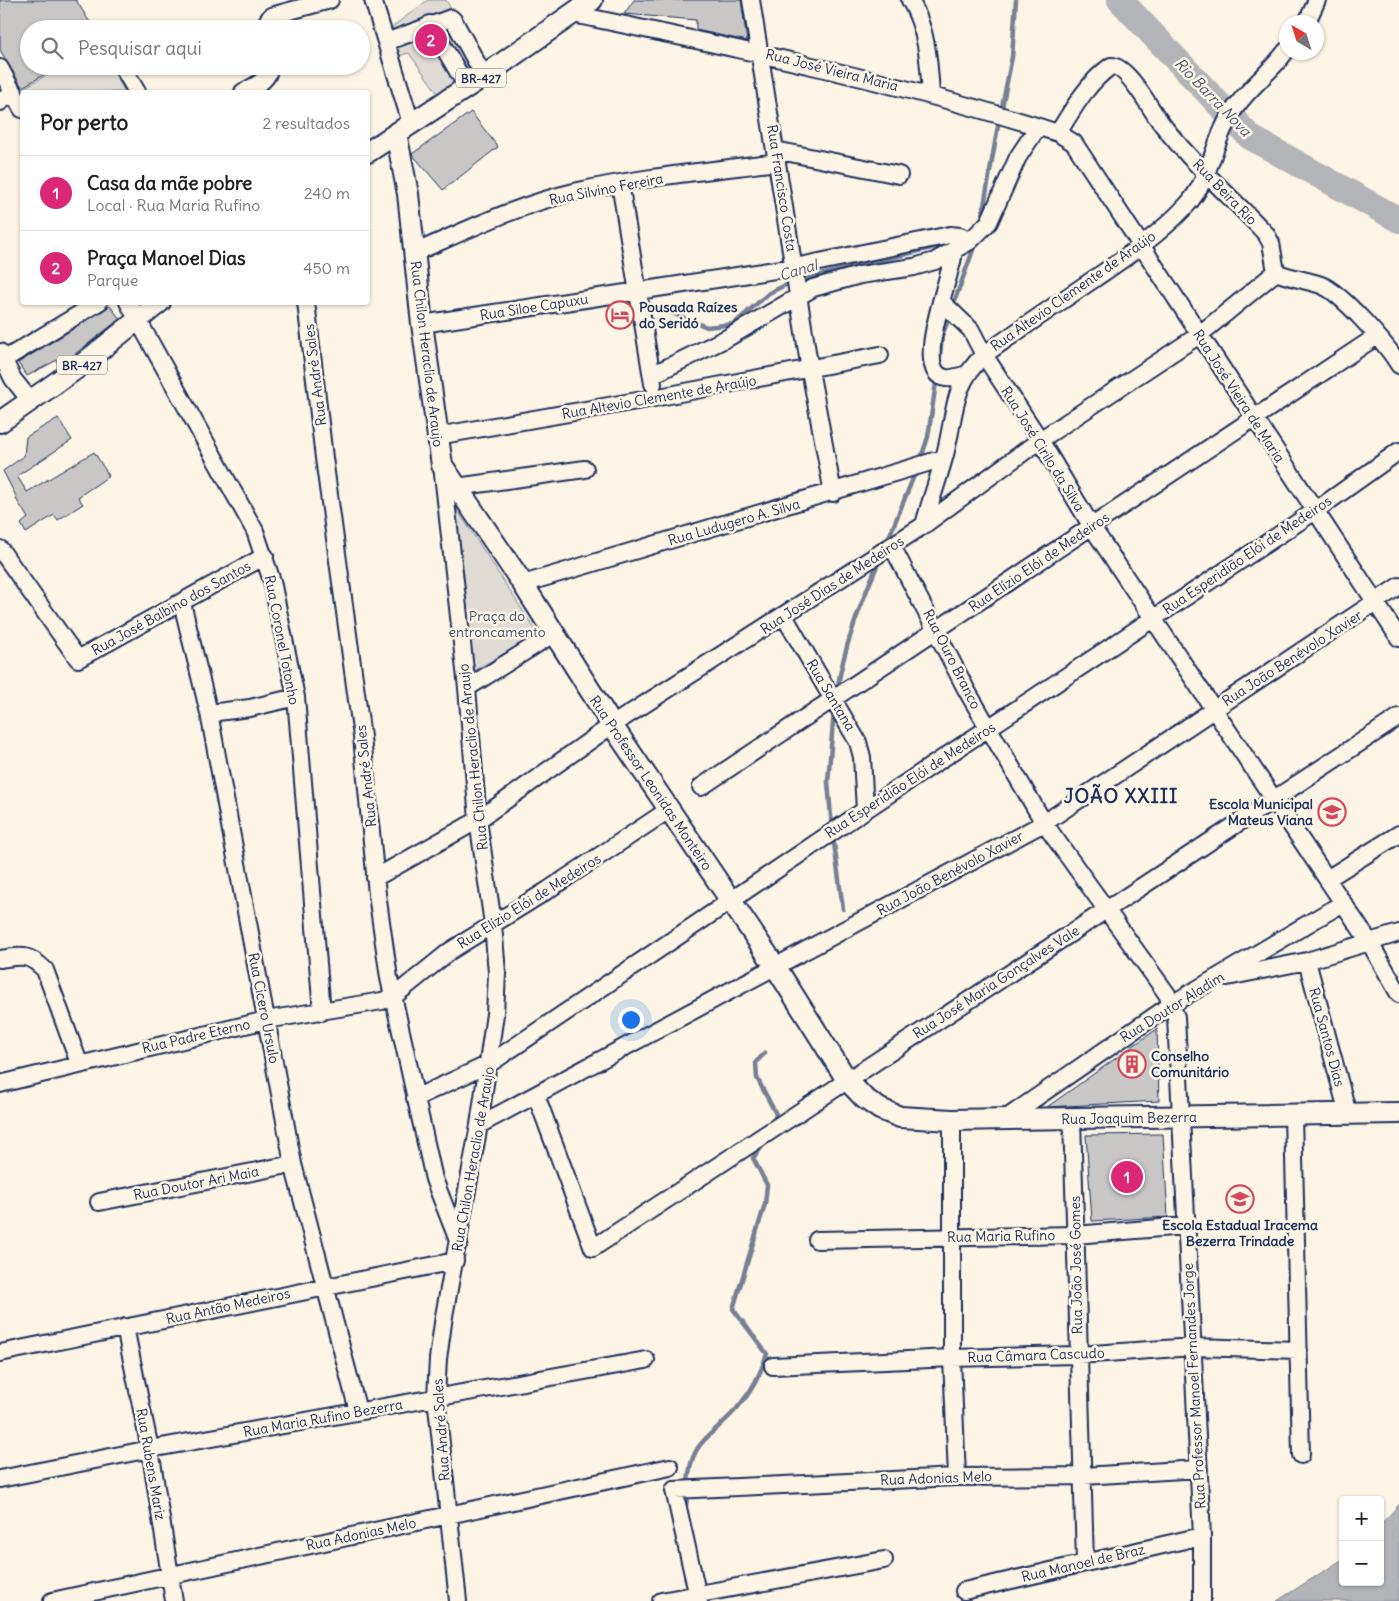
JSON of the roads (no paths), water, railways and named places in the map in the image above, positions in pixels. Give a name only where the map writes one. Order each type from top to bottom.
[{"type":"main road","name":"BR-427","points":[[370,151],[484,76],[592,0]]},
{"type":"main road","name":"Rua Chilon Heraclio de Araujo","points":[[404,128],[408,194],[422,324],[442,464]]},
{"type":"main road","name":"BR-427","points":[[0,422],[139,322],[157,305]]},
{"type":"main road","name":"Rua Professor Leonidas Monteiro","points":[[442,464],[522,584],[612,725],[775,966],[847,1080],[864,1098]]},
{"type":"main road","name":"Rua Joaquim Bezerra","points":[[864,1098],[880,1109],[900,1116],[952,1120],[1399,1113]]},
{"type":"street","points":[[268,20],[271,16],[330,0]]},
{"type":"street","points":[[373,0],[386,42],[404,128]]},
{"type":"street","name":"Rua Francisco Costa","points":[[751,0],[761,53],[810,370],[833,493]]},
{"type":"street","points":[[910,0],[925,39],[931,95]]},
{"type":"street","points":[[1310,15],[1317,0]]},
{"type":"street","name":"Rua José Vieira Maria","points":[[573,14],[761,53],[931,95],[1058,134],[1074,143],[1080,153]]},
{"type":"street","points":[[386,42],[447,18],[453,19],[484,76]]},
{"type":"street","points":[[430,24],[467,87]]},
{"type":"street","name":"Rua Altevio Clemente de Araújo","points":[[965,375],[984,354],[1141,246],[1186,206],[1195,195],[1207,172],[1225,124],[1250,88],[1279,59]]},
{"type":"street","name":"Rua Beira Rio","points":[[1058,134],[1082,95],[1100,75],[1115,66],[1136,85],[1166,129],[1266,234],[1272,242],[1276,272]]},
{"type":"street","points":[[0,68],[20,104]]},
{"type":"street","points":[[127,75],[135,90]]},
{"type":"street","points":[[247,90],[262,82],[266,75]]},
{"type":"street","points":[[0,102],[14,92]]},
{"type":"street","points":[[652,375],[729,338],[799,294],[833,281],[914,267],[935,260],[970,241],[989,222],[1018,157],[1038,127]]},
{"type":"street","name":"Rua José Vieira de Maria","points":[[1080,153],[1399,638]]},
{"type":"street","name":"Rua Silvino Fereira","points":[[414,253],[496,217],[535,203],[620,183],[776,156],[899,175]]},
{"type":"street","points":[[620,183],[636,292],[652,375],[654,398]]},
{"type":"street","name":"Rua Siloe Capuxu","points":[[422,324],[795,267],[950,235],[960,236],[970,241]]},
{"type":"street","points":[[924,525],[932,491],[944,458],[956,401],[965,375],[945,378],[935,370],[930,354],[932,336],[953,266],[954,250]]},
{"type":"street","points":[[1276,272],[1322,286],[1342,301],[1377,336],[1399,365]]},
{"type":"street","name":"Rua José Dias de Medeiros","points":[[375,878],[478,820],[612,725],[924,525],[1040,440],[1199,334],[1276,272]]},
{"type":"street","name":"Rua José Cirilo da Silva","points":[[942,302],[971,330],[1092,527],[1272,800],[1328,879],[1370,943],[1399,994]]},
{"type":"street","points":[[30,400],[13,379],[1,358],[94,305]]},
{"type":"street","name":"Rua Coronel Totonho","points":[[130,305],[255,531],[264,556],[296,697],[322,1012]]},
{"type":"street","name":"Rua André Sales","points":[[306,305],[324,458],[362,737],[375,878],[393,997],[434,1179],[459,1243]]},
{"type":"street","name":"Rua Elízio Elói de Medeiros","points":[[701,787],[1377,336]]},
{"type":"street","name":"Rua Altevio Clemente de Araújo","points":[[437,436],[810,370],[880,355]]},
{"type":"street","name":"Rua Esperidião Elói de Medeiros","points":[[416,1098],[489,1064],[730,900],[1315,511],[1399,451]]},
{"type":"street","name":"Rua Ludugero A. Silva","points":[[522,584],[833,493],[944,458]]},
{"type":"street","name":"Rua Chilon Heraclio de Araujo","points":[[442,464],[467,688],[478,820],[493,924],[497,973],[489,1064],[456,1261]]},
{"type":"street","points":[[457,487],[585,469]]},
{"type":"street","name":"Rua Ouro Branco","points":[[892,546],[988,729],[1044,823]]},
{"type":"street","name":"Rua José Balbino dos Santos","points":[[0,549],[78,659],[264,556]]},
{"type":"street","name":"Rua João Benévolo Xavier","points":[[480,1125],[1044,823],[1399,586]]},
{"type":"street","name":"Rua Cícero Ursulo","points":[[182,603],[209,713],[293,1164],[323,1286],[358,1411]]},
{"type":"street","name":"Rua Santana","points":[[784,616],[858,742],[862,757],[865,810]]},
{"type":"street","points":[[467,688],[553,634]]},
{"type":"street","points":[[209,713],[250,708],[296,697]]},
{"type":"street","name":"Rua José Maria Gonçalves Vale","points":[[536,1095],[592,1248],[1399,717]]},
{"type":"street","name":"Rua Elízio Elói de Medeiros","points":[[393,997],[450,951],[670,809]]},
{"type":"street","name":"Rua Professor Manoel Fernandes Jorge","points":[[1044,823],[1108,909],[1172,1004],[1176,1017],[1202,1536],[1202,1601]]},
{"type":"street","points":[[1328,879],[1399,834]]},
{"type":"street","name":"Rua Doutor Aladim","points":[[1005,1119],[1172,1004],[1343,903]]},
{"type":"street","points":[[1216,979],[1307,961],[1399,933]]},
{"type":"street","points":[[0,959],[25,956],[34,959],[45,970],[79,1063]]},
{"type":"street","name":"Rua Santos Dias","points":[[1307,961],[1348,1114]]},
{"type":"street","name":"Rua Padre Eterno","points":[[0,1084],[79,1063],[266,1020],[322,1012],[382,1001],[393,997]]},
{"type":"street","points":[[1293,1115],[1301,1455]]},
{"type":"street","name":"Rua João José Gomes","points":[[1072,1118],[1085,1562]]},
{"type":"street","points":[[952,1120],[952,1358],[957,1476]]},
{"type":"street","name":"Rua Doutor Ari Maia","points":[[100,1202],[293,1164]]},
{"type":"street","name":"Rua Maria Rufino","points":[[817,1240],[1075,1235],[1185,1226]]},
{"type":"street","name":"Rua André Sales","points":[[456,1261],[444,1316],[438,1359],[436,1397],[458,1601]]},
{"type":"street","name":"Rua Antão Medeiros","points":[[0,1353],[323,1286],[456,1261]]},
{"type":"street","name":"Rua Rubens Mariz","points":[[125,1327],[150,1449],[174,1601]]},
{"type":"street","name":"Rua Câmara Cascudo","points":[[773,1366],[952,1358],[1078,1355],[1193,1347],[1299,1350]]},
{"type":"street","name":"Rua Maria Rufino Bezerra","points":[[0,1479],[150,1449],[646,1360]]},
{"type":"street","name":"Rua Adonias Melo","points":[[52,1601],[670,1467]]},
{"type":"street","name":"Rua Adonias Melo","points":[[698,1598],[674,1490],[957,1476],[1083,1476],[1199,1469]]},
{"type":"street","name":"Rua Manoel de Braz","points":[[964,1591],[1202,1536]]},
{"type":"street","points":[[661,1601],[698,1598],[884,1560]]},
{"type":"waterway","name":"Canal","points":[[1001,112],[1012,57],[1016,0]]},
{"type":"waterway","name":"Rio Barra Nova","points":[[1120,0],[1250,137],[1399,220]]},
{"type":"waterway","name":"Canal","points":[[981,223],[999,120]]},
{"type":"waterway","points":[[952,308],[976,242]]},
{"type":"waterway","name":"Canal","points":[[800,280],[952,243]]},
{"type":"waterway","name":"Canal","points":[[644,302],[707,327],[734,324],[769,293],[792,282]]},
{"type":"waterway","points":[[940,356],[942,336],[950,315]]},
{"type":"waterway","points":[[920,461],[928,437],[937,376]]},
{"type":"waterway","points":[[887,542],[916,471]]},
{"type":"waterway","points":[[837,691],[854,625],[879,561]]},
{"type":"waterway","points":[[832,828],[828,782],[834,711]]},
{"type":"waterway","points":[[833,836],[843,909]]},
{"type":"waterway","points":[[765,1053],[756,1062],[757,1078],[776,1114],[773,1124]]},
{"type":"waterway","points":[[688,1486],[693,1457],[706,1438],[732,1414],[746,1397],[757,1380],[767,1354],[733,1309],[765,1204],[767,1185],[753,1158],[765,1143]]},
{"type":"waterway","points":[[685,1511],[688,1494]]},
{"type":"place","name":"Praça Manoel Dias","points":[[431,40]]},
{"type":"place","name":"Pousada Raízes do Seridó","points":[[620,315]]},
{"type":"place","name":"Escola Municipal Mateus Viana","points":[[1332,812]]},
{"type":"place","name":"Conselho Comunitário","points":[[1132,1064]]},
{"type":"place","name":"Casa da mãe pobre","points":[[1127,1177]]},
{"type":"place","name":"Escola Estadual Iracema Bezerra Trindade","points":[[1240,1199]]},
{"type":"district","name":"JOÃO XXIII","points":[[1121,796]]},
{"type":"park label","name":"Praça do entroncamento","points":[[497,624]]}]
